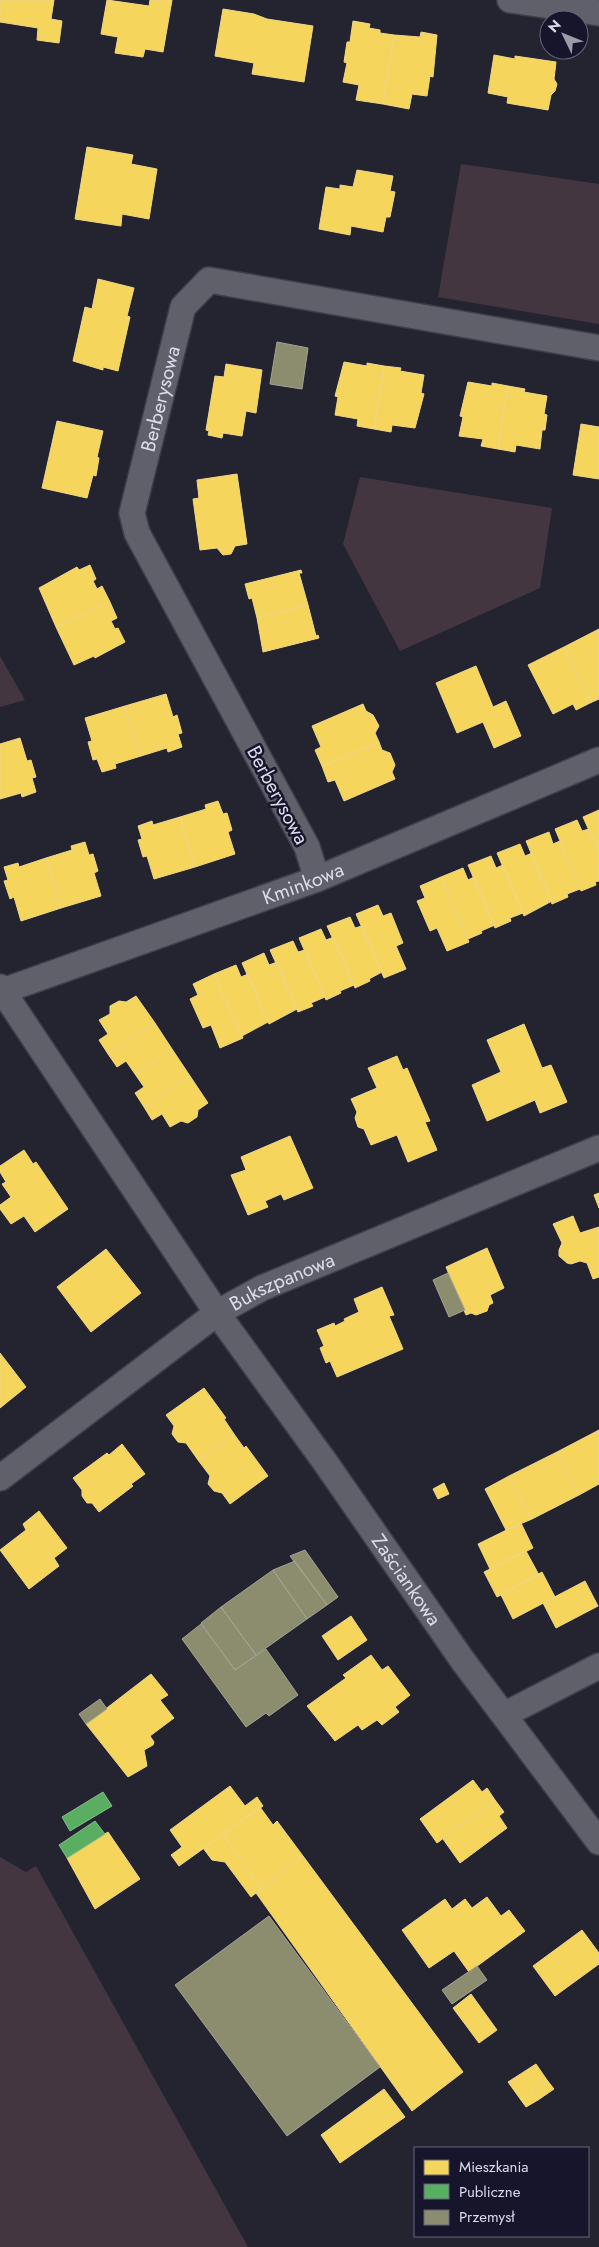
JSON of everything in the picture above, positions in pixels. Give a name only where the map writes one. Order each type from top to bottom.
[{"type":"street","points":[[510,0],[599,13]]},
{"type":"street","name":"Berberysowa","points":[[318,879],[307,847],[137,533],[132,514],[183,307],[210,280],[599,348]]},
{"type":"street","name":"Kminkowa","points":[[217,1313],[1,990],[318,879],[599,760]]},
{"type":"street","name":"Bukszpanowa","points":[[0,1478],[217,1313],[262,1288],[599,1148]]},
{"type":"street","name":"Zaściankowa","points":[[217,1313],[325,1462],[463,1661],[599,1842]]},
{"type":"street","points":[[504,1715],[599,1666]]},
{"type":"shaded area","points":[[461,164],[599,184],[599,324],[438,297]]},
{"type":"shaded area","points":[[360,477],[552,508],[540,588],[400,651],[343,544]]},
{"type":"shaded area","points":[[0,656],[25,700],[0,707]]},
{"type":"shaded area","points":[[0,1857],[26,1872],[36,1866],[248,2247],[0,2247]]},
{"type":"building: Mieszkania","points":[[0,0],[54,0],[51,19],[62,21],[59,43],[37,40],[38,28],[0,22]]},
{"type":"building: Mieszkania","points":[[107,0],[149,6],[150,0],[172,0],[163,52],[145,49],[143,57],[115,53],[118,37],[101,34]]},
{"type":"building: Mieszkania","points":[[223,9],[254,14],[267,19],[313,26],[304,82],[252,74],[254,63],[215,56]]},
{"type":"building: Mieszkania","points":[[353,21],[370,24],[369,28],[380,30],[380,33],[394,35],[383,104],[356,100],[359,85],[343,82],[347,63],[344,62],[347,42],[350,42]]},
{"type":"building: Mieszkania","points":[[421,32],[437,35],[433,77],[430,76],[427,96],[412,94],[409,109],[383,104],[394,35],[420,37]]},
{"type":"building: Mieszkania","points":[[494,55],[515,59],[515,56],[556,62],[554,79],[557,84],[555,91],[551,95],[548,110],[507,103],[508,97],[488,93]]},
{"type":"building: Mieszkania","points":[[87,147],[133,155],[131,164],[157,169],[149,219],[122,214],[121,226],[75,219]]},
{"type":"building: Mieszkania","points":[[357,170],[393,176],[390,191],[395,192],[390,217],[386,217],[383,232],[351,226],[350,235],[319,229],[326,187],[340,189],[340,185],[353,187]]},
{"type":"building: Mieszkania","points":[[98,279],[134,288],[127,316],[130,317],[118,371],[103,367],[103,370],[73,361],[85,307],[92,309]]},
{"type":"building: Mieszkania","points":[[344,362],[367,366],[367,363],[384,366],[374,429],[357,426],[358,419],[335,415],[338,397],[335,396]]},
{"type":"building: Mieszkania","points":[[226,364],[262,370],[256,413],[246,411],[242,436],[223,433],[222,438],[208,435],[209,431],[206,430],[215,376],[224,377]]},
{"type":"building: Mieszkania","points":[[384,366],[401,368],[400,371],[424,375],[421,393],[424,394],[415,428],[392,425],[391,432],[374,429]]},
{"type":"building: Mieszkania","points":[[468,382],[492,386],[492,383],[508,386],[498,449],[481,446],[483,439],[459,436],[463,417],[460,416]]},
{"type":"building: Mieszkania","points":[[508,386],[525,389],[524,392],[547,396],[544,414],[547,415],[545,430],[542,430],[540,449],[516,445],[515,452],[498,449]]},
{"type":"building: Mieszkania","points":[[57,421],[103,431],[97,457],[99,458],[96,476],[93,475],[87,498],[42,488]]},
{"type":"building: Mieszkania","points":[[581,424],[599,427],[599,479],[573,475]]},
{"type":"building: Mieszkania","points":[[237,474],[247,544],[235,546],[231,554],[223,555],[217,548],[200,550],[193,499],[199,498],[197,480]]},
{"type":"building: Mieszkania","points":[[90,565],[96,579],[93,581],[97,589],[102,586],[110,602],[56,627],[39,588],[77,567],[79,570]]},
{"type":"building: Mieszkania","points":[[301,570],[302,573],[299,573],[308,605],[257,618],[252,598],[249,599],[245,584]]},
{"type":"building: Mieszkania","points":[[110,602],[117,618],[111,621],[115,629],[118,628],[125,642],[95,658],[94,656],[74,665],[56,627]]},
{"type":"building: Mieszkania","points":[[308,605],[316,636],[318,635],[319,638],[263,652],[257,618]]},
{"type":"building: Mieszkania","points":[[599,629],[599,699],[592,702],[564,647]]},
{"type":"building: Mieszkania","points":[[564,647],[592,702],[576,710],[573,704],[553,714],[528,665]]},
{"type":"building: Mieszkania","points":[[476,666],[493,707],[506,701],[521,736],[494,748],[483,722],[457,733],[436,683]]},
{"type":"building: Mieszkania","points":[[166,694],[173,717],[177,715],[182,733],[178,734],[182,747],[168,752],[167,748],[141,756],[125,706]]},
{"type":"building: Mieszkania","points":[[363,704],[366,711],[373,715],[379,726],[375,733],[379,742],[322,766],[315,750],[321,747],[312,726]]},
{"type":"building: Mieszkania","points":[[125,706],[141,756],[115,764],[116,768],[102,772],[97,759],[93,760],[88,742],[92,741],[85,718]]},
{"type":"building: Mieszkania","points":[[20,738],[27,761],[31,760],[36,777],[32,778],[36,792],[22,797],[21,793],[0,799],[0,744]]},
{"type":"building: Mieszkania","points":[[379,742],[382,750],[390,753],[395,765],[392,772],[395,779],[344,801],[335,780],[328,782],[322,766]]},
{"type":"building: Mieszkania","points":[[218,801],[223,814],[227,813],[232,830],[228,832],[235,854],[195,867],[180,817],[206,809],[205,805]]},
{"type":"building: Mieszkania","points":[[599,810],[599,853],[583,817]]},
{"type":"building: Mieszkania","points":[[180,817],[195,867],[154,879],[147,856],[143,857],[138,840],[142,839],[138,826],[152,821],[153,825]]},
{"type":"building: Mieszkania","points":[[577,820],[582,831],[589,829],[599,853],[599,881],[595,882],[596,885],[581,891],[555,829]]},
{"type":"building: Mieszkania","points":[[549,832],[553,844],[560,841],[580,889],[567,894],[568,897],[552,904],[526,841]]},
{"type":"building: Mieszkania","points":[[85,842],[89,855],[93,854],[98,871],[94,873],[101,896],[61,908],[46,858],[72,850],[71,846]]},
{"type":"building: Mieszkania","points":[[520,844],[525,856],[532,853],[552,901],[524,916],[497,853]]},
{"type":"building: Mieszkania","points":[[491,856],[496,868],[503,865],[523,913],[510,918],[511,921],[495,928],[468,865]]},
{"type":"building: Mieszkania","points":[[46,858],[61,908],[21,921],[14,897],[10,899],[4,881],[8,880],[4,867],[18,863],[19,867]]},
{"type":"building: Mieszkania","points":[[463,868],[468,880],[474,877],[495,925],[468,939],[441,877]]},
{"type":"building: Mieszkania","points":[[441,877],[469,942],[447,951],[437,928],[430,931],[417,901],[425,898],[420,886]]},
{"type":"building: Mieszkania","points":[[378,905],[383,916],[391,913],[403,943],[396,946],[406,969],[384,978],[356,914]]},
{"type":"building: Mieszkania","points":[[350,917],[355,928],[362,926],[382,972],[369,979],[370,981],[355,988],[327,926]]},
{"type":"building: Mieszkania","points":[[321,929],[326,940],[334,937],[354,985],[326,1000],[299,938]]},
{"type":"building: Mieszkania","points":[[293,941],[298,952],[305,950],[325,997],[311,1003],[313,1006],[298,1012],[270,950]]},
{"type":"building: Mieszkania","points":[[264,953],[269,965],[277,962],[297,1009],[269,1024],[242,963]]},
{"type":"building: Mieszkania","points":[[236,965],[241,977],[248,974],[268,1022],[242,1036],[214,974]]},
{"type":"building: Mieszkania","points":[[214,974],[243,1038],[220,1048],[211,1025],[203,1028],[190,999],[198,995],[193,984]]},
{"type":"building: Mieszkania","points":[[136,996],[155,1023],[108,1054],[99,1040],[108,1034],[99,1020],[110,1014],[110,1006],[119,1001],[126,1002]]},
{"type":"building: Mieszkania","points":[[155,1023],[172,1049],[135,1074],[126,1061],[117,1067],[108,1054]]},
{"type":"building: Mieszkania","points":[[524,1024],[542,1068],[551,1065],[567,1102],[540,1113],[535,1100],[487,1121],[472,1085],[501,1072],[487,1040]]},
{"type":"building: Mieszkania","points":[[172,1049],[190,1076],[144,1107],[135,1093],[144,1087],[135,1074]]},
{"type":"building: Mieszkania","points":[[397,1056],[403,1070],[407,1068],[430,1121],[425,1122],[437,1150],[408,1162],[397,1135],[371,1145],[364,1129],[358,1127],[355,1118],[357,1112],[351,1099],[377,1088],[368,1068]]},
{"type":"building: Mieszkania","points":[[190,1076],[208,1103],[198,1110],[197,1117],[188,1123],[181,1121],[170,1127],[162,1114],[152,1120],[144,1107]]},
{"type":"building: Mieszkania","points":[[290,1136],[313,1188],[284,1200],[281,1194],[265,1201],[268,1207],[248,1215],[231,1175],[246,1170],[241,1157]]},
{"type":"building: Mieszkania","points":[[24,1150],[33,1164],[36,1162],[68,1209],[35,1232],[24,1216],[11,1224],[0,1209],[0,1205],[11,1197],[2,1184],[6,1182],[0,1172],[0,1166]]},
{"type":"building: Mieszkania","points":[[599,1193],[599,1208],[594,1195]]},
{"type":"building: Mieszkania","points":[[573,1216],[580,1233],[599,1227],[599,1277],[593,1279],[587,1263],[580,1261],[571,1264],[567,1263],[559,1256],[562,1243],[553,1224]]},
{"type":"building: Mieszkania","points":[[487,1248],[504,1288],[490,1295],[493,1303],[489,1305],[487,1311],[476,1315],[471,1313],[466,1315],[446,1267]]},
{"type":"building: Mieszkania","points":[[106,1249],[141,1293],[91,1332],[57,1287]]},
{"type":"building: Mieszkania","points":[[382,1287],[394,1315],[389,1316],[403,1349],[337,1377],[330,1361],[326,1363],[320,1348],[324,1346],[317,1330],[334,1323],[335,1326],[345,1321],[344,1319],[359,1312],[354,1299]]},
{"type":"building: Mieszkania","points":[[0,1353],[26,1387],[0,1408]]},
{"type":"building: Mieszkania","points":[[204,1388],[226,1418],[224,1419],[234,1434],[198,1460],[186,1443],[178,1442],[172,1434],[174,1426],[166,1415]]},
{"type":"building: Mieszkania","points":[[599,1430],[599,1484],[579,1495],[557,1452]]},
{"type":"building: Mieszkania","points":[[234,1434],[244,1448],[246,1446],[268,1476],[230,1504],[222,1493],[214,1491],[208,1484],[210,1476],[198,1460]]},
{"type":"building: Mieszkania","points":[[122,1444],[145,1474],[131,1484],[133,1486],[99,1512],[92,1503],[87,1503],[82,1496],[82,1490],[73,1478],[107,1453],[109,1455]]},
{"type":"building: Mieszkania","points":[[557,1452],[579,1495],[532,1519],[509,1476]]},
{"type":"building: Mieszkania","points":[[509,1476],[532,1519],[506,1530],[485,1489]]},
{"type":"building: Mieszkania","points":[[444,1483],[449,1494],[438,1499],[433,1489]]},
{"type":"building: Mieszkania","points":[[39,1511],[67,1548],[54,1558],[59,1566],[29,1589],[0,1550],[26,1530],[23,1524]]},
{"type":"building: Mieszkania","points":[[521,1523],[533,1548],[490,1569],[478,1544]]},
{"type":"building: Mieszkania","points":[[526,1551],[539,1575],[497,1597],[484,1572]]},
{"type":"building: Mieszkania","points":[[542,1572],[555,1597],[513,1619],[501,1595]]},
{"type":"building: Mieszkania","points":[[585,1581],[598,1606],[556,1628],[543,1603]]},
{"type":"building: Mieszkania","points":[[351,1616],[367,1640],[338,1660],[322,1636]]},
{"type":"building: Mieszkania","points":[[371,1655],[382,1670],[388,1666],[410,1695],[395,1707],[399,1712],[382,1725],[377,1720],[362,1730],[358,1725],[335,1741],[307,1706],[346,1678],[343,1675]]},
{"type":"building: Mieszkania","points":[[151,1674],[168,1695],[160,1700],[174,1718],[150,1736],[154,1742],[153,1745],[144,1750],[147,1766],[128,1777],[86,1724]]},
{"type":"building: Mieszkania","points":[[473,1780],[482,1792],[487,1788],[495,1800],[437,1843],[420,1819]]},
{"type":"building: Mieszkania","points":[[230,1786],[245,1806],[257,1797],[263,1806],[179,1866],[171,1855],[182,1847],[170,1830]]},
{"type":"building: Mieszkania","points":[[495,1800],[504,1812],[499,1816],[507,1828],[460,1863],[443,1839]]},
{"type":"building: Mieszkania","points":[[260,1807],[273,1825],[277,1821],[303,1856],[261,1889],[223,1834]]},
{"type":"building: Mieszkania","points":[[108,1832],[140,1879],[95,1909],[67,1858]]},
{"type":"building: Mieszkania","points":[[223,1834],[261,1889],[251,1897],[225,1862],[212,1860],[203,1848]]},
{"type":"building: Mieszkania","points":[[303,1856],[463,2072],[412,2111],[256,1893]]},
{"type":"building: Mieszkania","points":[[487,1897],[501,1916],[509,1910],[525,1931],[469,1972],[454,1951],[429,1968],[402,1930],[445,1899],[452,1909],[465,1899],[472,1908]]},
{"type":"building: Mieszkania","points":[[582,1930],[599,1953],[599,1964],[555,1996],[533,1966]]},
{"type":"building: Mieszkania","points":[[471,1994],[497,2030],[479,2043],[453,2008]]},
{"type":"building: Mieszkania","points":[[536,2064],[547,2080],[531,2090],[538,2100],[526,2107],[508,2082]]},
{"type":"building: Mieszkania","points":[[547,2080],[554,2089],[538,2100],[531,2090]]},
{"type":"building: Mieszkania","points":[[384,2089],[405,2117],[340,2163],[321,2135]]},
{"type":"building: Publiczne","points":[[103,1792],[112,1806],[70,1831],[62,1817]]},
{"type":"building: Publiczne","points":[[95,1821],[105,1834],[67,1858],[59,1845]]},
{"type":"building: Przemysł","points":[[277,342],[308,348],[302,389],[270,384]]},
{"type":"building: Przemysł","points":[[448,1273],[465,1310],[449,1317],[433,1280]]},
{"type":"building: Przemysł","points":[[305,1550],[338,1597],[327,1605],[290,1556]]},
{"type":"building: Przemysł","points":[[295,1561],[327,1605],[307,1619],[273,1570]]},
{"type":"building: Przemysł","points":[[273,1570],[307,1619],[256,1655],[221,1607]]},
{"type":"building: Przemysł","points":[[221,1607],[256,1655],[235,1670],[201,1623]]},
{"type":"building: Przemysł","points":[[201,1624],[235,1670],[266,1649],[298,1695],[269,1716],[266,1713],[246,1727],[182,1639]]},
{"type":"building: Przemysł","points":[[100,1699],[107,1709],[86,1724],[79,1714]]},
{"type":"building: Przemysł","points":[[269,1916],[380,2067],[287,2136],[175,1985]]},
{"type":"building: Przemysł","points":[[477,1966],[487,1980],[452,2004],[442,1990]]}]
